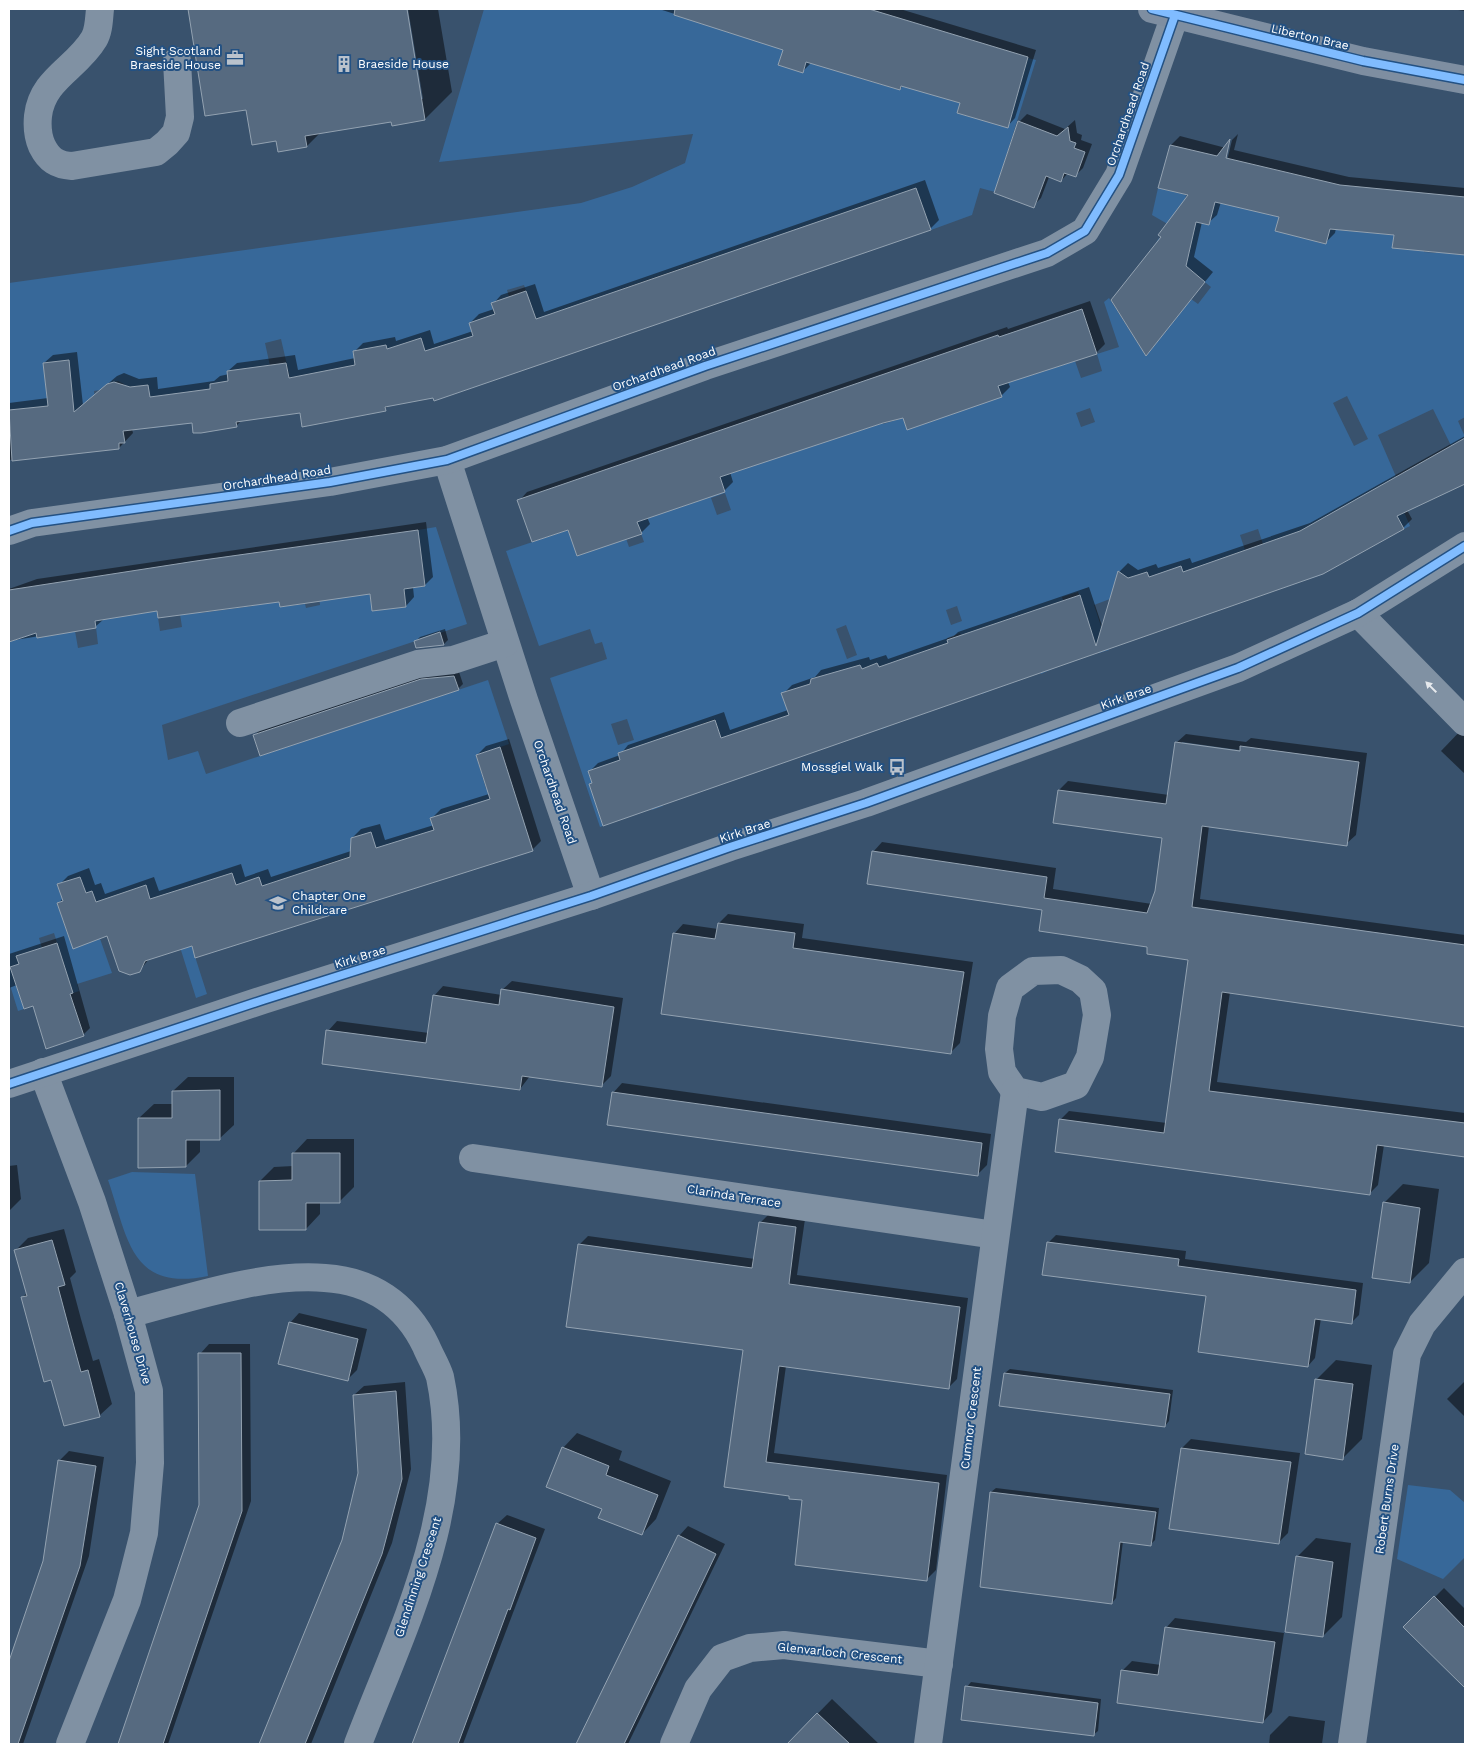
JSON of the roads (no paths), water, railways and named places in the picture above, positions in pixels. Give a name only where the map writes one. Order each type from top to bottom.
[{"type":"main road","name":"Liberton Brae","points":[[1163,12],[1202,16],[1363,62],[1465,80]]},
{"type":"street","points":[[100,9],[95,38],[45,91],[39,108],[37,125],[40,142],[47,157],[60,165],[72,166],[156,152],[176,133],[180,116],[177,61]]},
{"type":"street","name":"Orchardhead Road","points":[[9,531],[32,523],[330,482],[447,460],[705,366],[1047,253],[1084,231],[1119,175],[1163,12]]},
{"type":"street","name":"Orchardhead Road","points":[[447,460],[505,643],[591,896]]},
{"type":"street","name":"Kirk Brae","points":[[9,1084],[263,1000],[591,896],[730,847],[866,803],[1238,668],[1358,613],[1465,546]]},
{"type":"street","points":[[1358,613],[1465,722]]},
{"type":"street","points":[[240,723],[418,664],[454,660],[505,643]]},
{"type":"street","points":[[1061,970],[1080,979],[1093,991],[1097,1015],[1090,1057],[1076,1084],[1042,1097],[1015,1091],[1002,1072],[999,1049],[1002,1016],[1010,988],[1033,971],[1061,970]]},
{"type":"street","name":"Claverhouse Drive","points":[[43,1072],[92,1202],[128,1314],[149,1390],[150,1463],[144,1533],[127,1600],[70,1744]]},
{"type":"street","name":"Cumnor Crescent","points":[[928,1744],[1015,1091]]},
{"type":"street","name":"Clarinda Terrace","points":[[473,1158],[995,1235]]},
{"type":"street","name":"Robert Burns Drive","points":[[1352,1744],[1408,1354],[1422,1324],[1465,1272]]},
{"type":"street","name":"Glendinning Crescent","points":[[128,1314],[278,1279],[325,1278],[361,1285],[388,1297],[418,1328],[439,1375],[444,1414],[445,1472],[440,1510],[412,1602],[358,1744]]},
{"type":"street","name":"Glenvarloch Crescent","points":[[674,1744],[698,1689],[722,1658],[750,1648],[784,1645],[939,1664]]},
{"type":"place","name":"Sight Scotland Braeside House","points":[[235,58]]},
{"type":"place","name":"Braeside House","points":[[344,64]]},
{"type":"place","name":"Mossgiel Walk","points":[[897,767]]},
{"type":"place","name":"Chapter One Childcare","points":[[278,903]]}]
